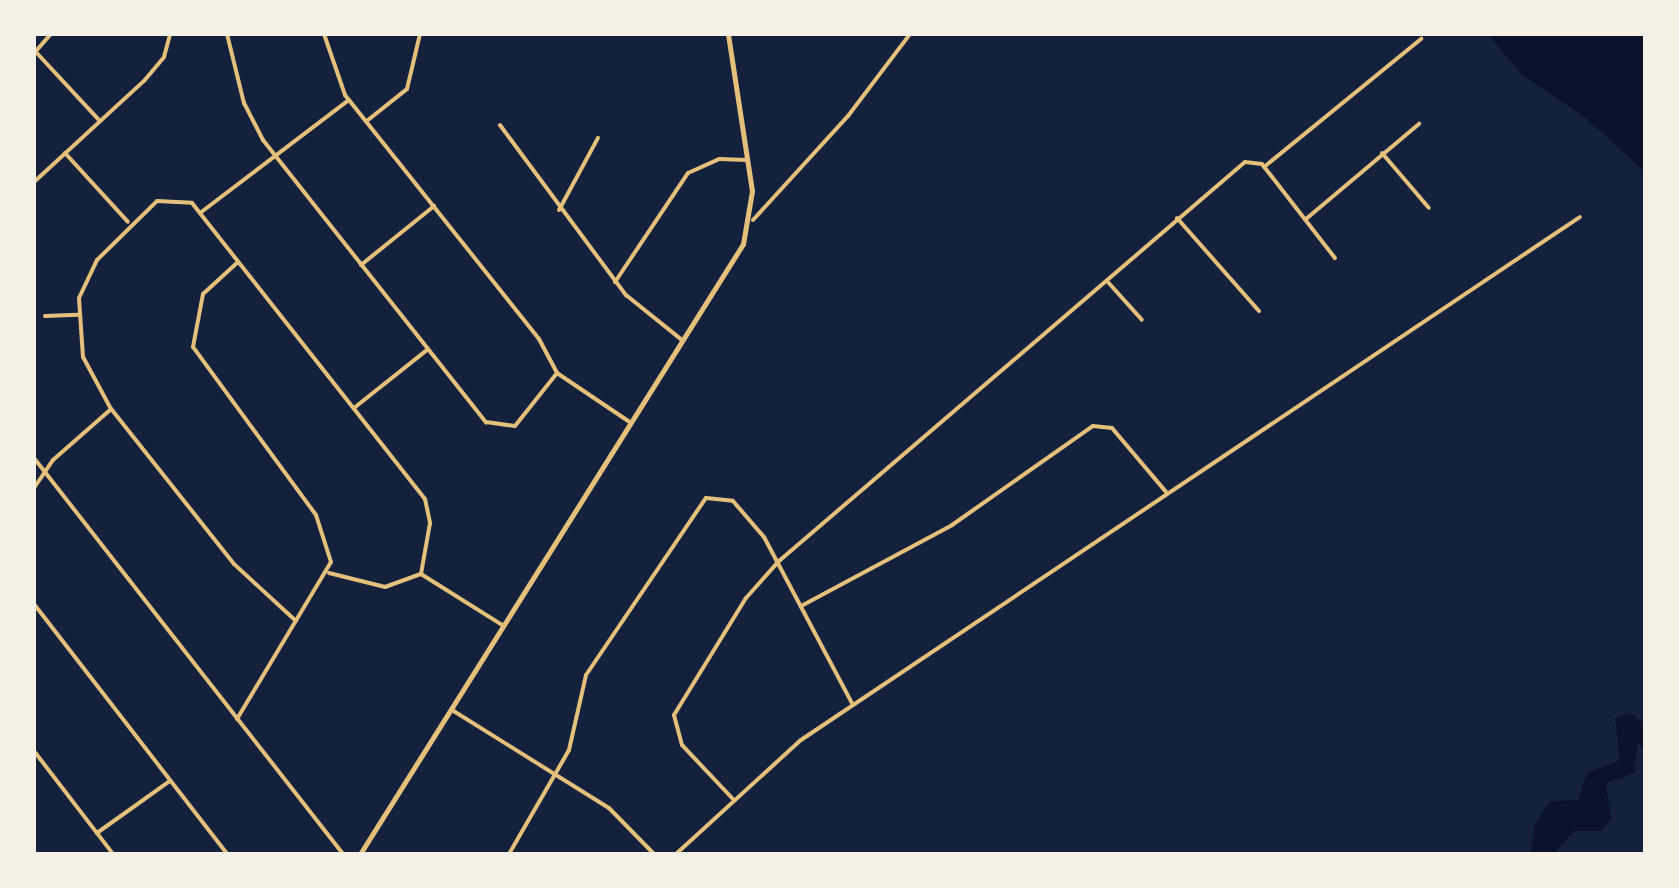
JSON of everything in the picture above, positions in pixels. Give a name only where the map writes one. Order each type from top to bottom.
[{"type":"street","points":[[51,34],[34,51],[99,120]]},
{"type":"street","points":[[34,182],[161,61],[170,34]]},
{"type":"street","points":[[227,34],[246,110],[275,157],[428,350],[499,428],[522,419],[557,373]]},
{"type":"street","points":[[324,34],[349,100],[435,206],[557,373],[632,424]]},
{"type":"street","points":[[368,120],[407,89],[420,34]]},
{"type":"street","points":[[728,34],[749,160],[753,220]]},
{"type":"street","points":[[360,854],[684,342],[753,220],[848,116],[910,34]]},
{"type":"street","points":[[1263,166],[1421,39]]},
{"type":"street","points":[[200,213],[349,100]]},
{"type":"street","points":[[1306,219],[1419,124]]},
{"type":"street","points":[[500,125],[559,210],[640,312],[684,342]]},
{"type":"street","points":[[559,210],[598,138]]},
{"type":"street","points":[[65,153],[129,223]]},
{"type":"street","points":[[1382,153],[1429,208]]},
{"type":"street","points":[[615,282],[688,173],[719,159],[749,160]]},
{"type":"street","points":[[733,799],[682,745],[674,715],[746,598],[779,561],[1245,162],[1263,166],[1335,258]]},
{"type":"street","points":[[296,621],[248,581],[111,409],[88,374],[78,315],[97,260],[129,223],[169,197],[200,213],[425,499],[430,523],[421,574]]},
{"type":"street","points":[[361,265],[435,206]]},
{"type":"street","points":[[676,854],[733,799],[853,705],[1580,217]]},
{"type":"street","points":[[1177,218],[1259,311]]},
{"type":"street","points":[[237,719],[329,573],[330,545],[316,515],[193,347],[203,294],[238,262]]},
{"type":"street","points":[[1107,281],[1142,320]]},
{"type":"street","points":[[45,316],[78,315]]},
{"type":"street","points":[[354,408],[428,350]]},
{"type":"street","points":[[34,488],[49,476],[53,460],[111,409]]},
{"type":"street","points":[[803,605],[952,525],[1093,426],[1112,428],[1167,492]]},
{"type":"street","points":[[34,458],[343,854]]},
{"type":"street","points":[[509,854],[556,775],[586,675],[694,507],[717,495],[733,501],[779,561],[853,705]]},
{"type":"street","points":[[329,573],[385,587],[421,574]]},
{"type":"street","points":[[421,574],[504,626]]},
{"type":"street","points":[[34,604],[227,854]]},
{"type":"street","points":[[452,710],[609,808],[654,854]]},
{"type":"street","points":[[34,751],[113,854]]},
{"type":"street","points":[[97,834],[170,781]]},
{"type":"water","points":[[1488,34],[1645,34],[1645,172],[1588,120],[1520,73]]},
{"type":"water","points":[[1629,713],[1645,724],[1645,752],[1638,742],[1634,773],[1606,784],[1611,819],[1602,831],[1574,831],[1554,854],[1530,854],[1535,824],[1550,801],[1578,800],[1587,773],[1620,760],[1615,719]]}]
